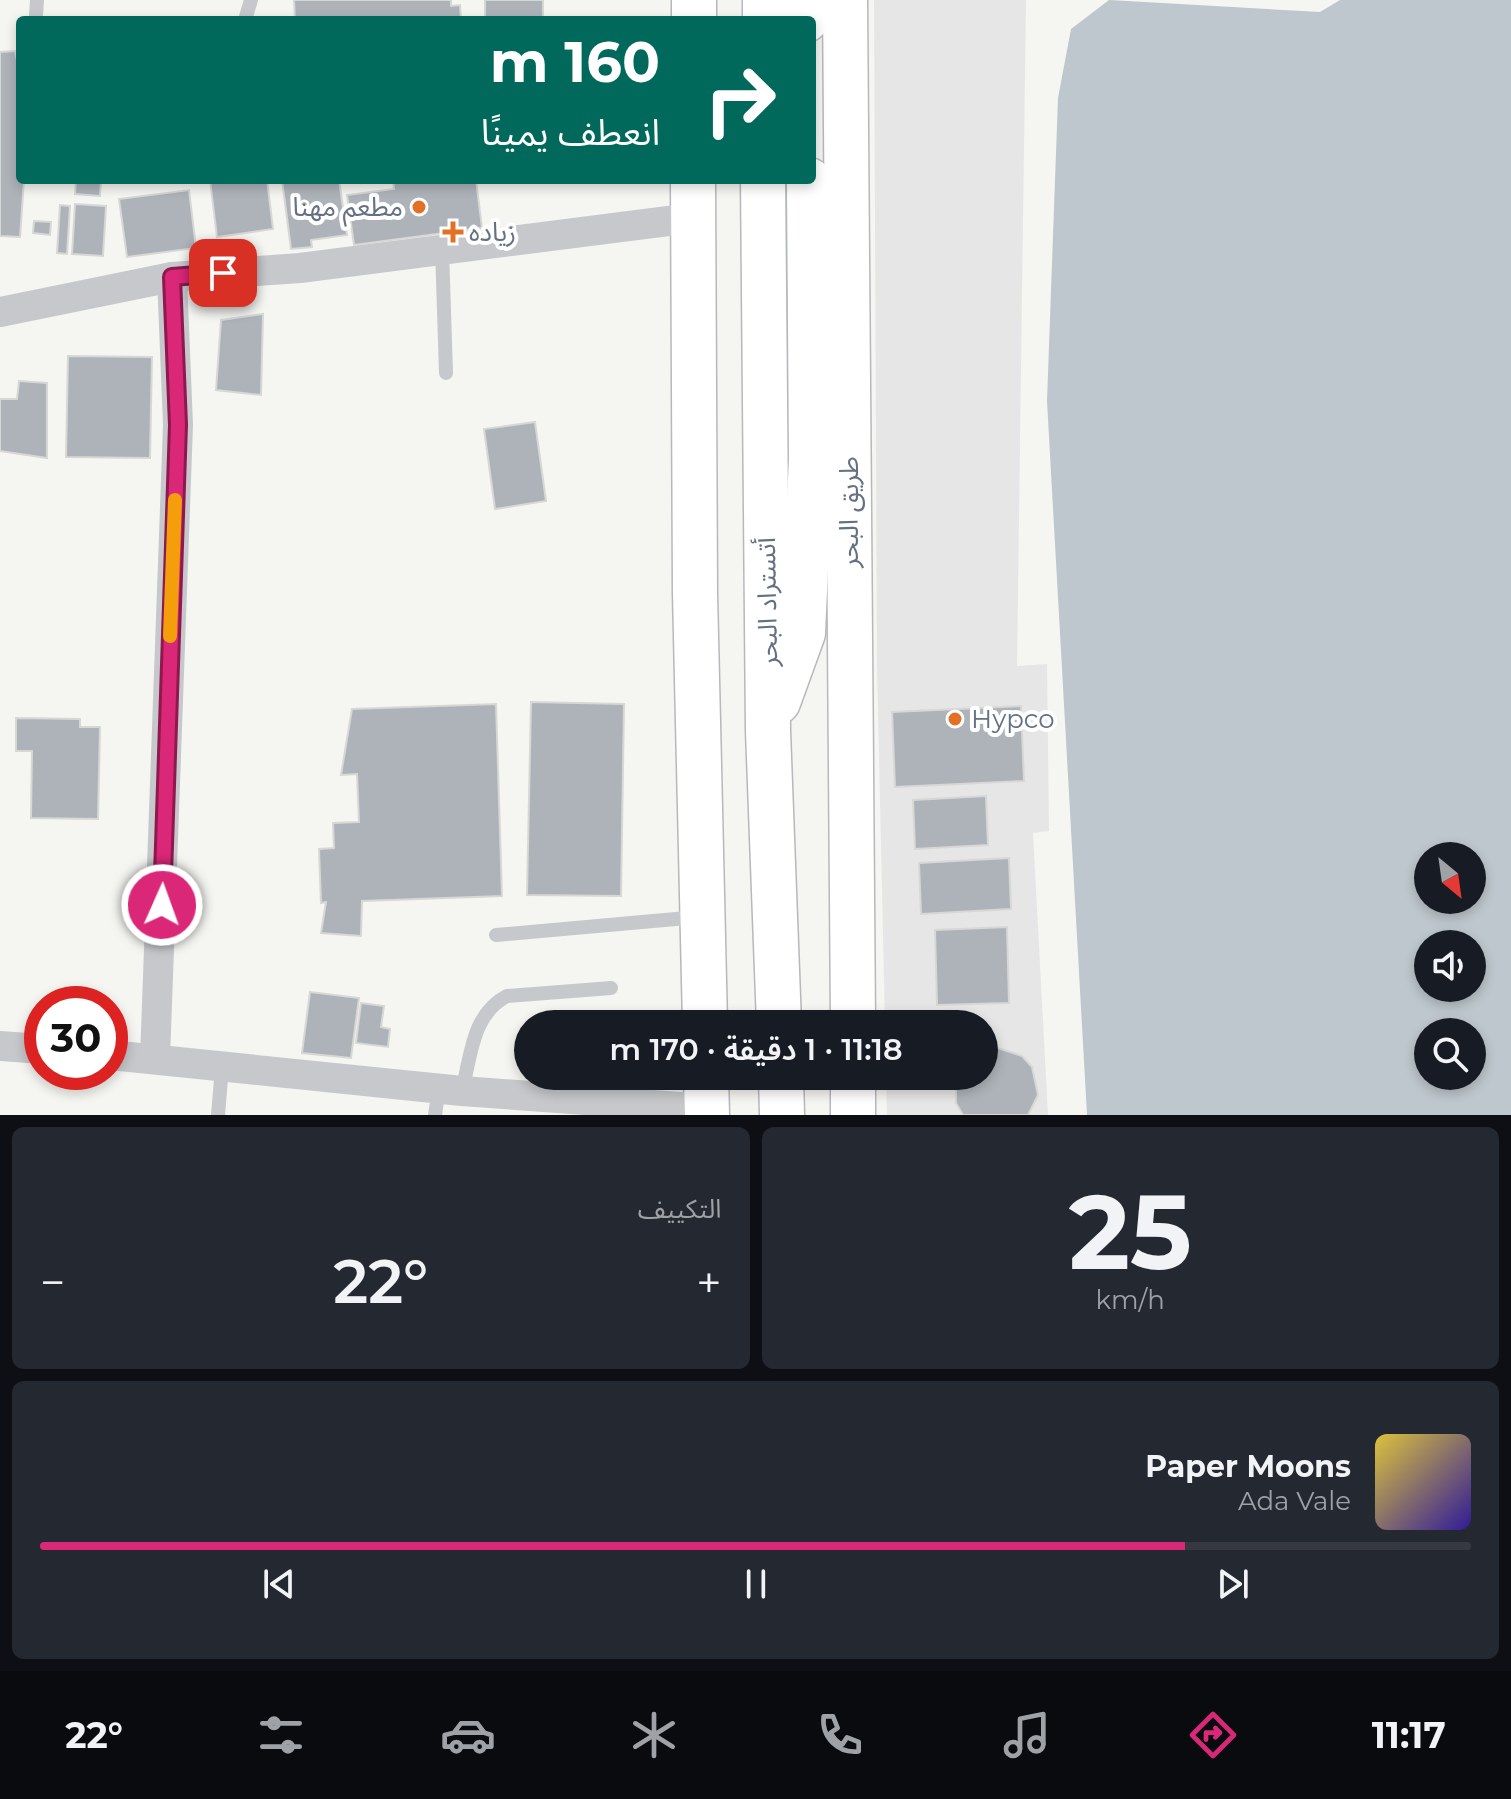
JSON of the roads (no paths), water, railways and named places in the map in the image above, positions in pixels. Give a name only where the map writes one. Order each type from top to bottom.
[{"type":"highway","name":"طريق البحر","points":[[845,0],[853,1010]]},
{"type":"highway","name":"أتستراد البحر","points":[[763,184],[768,731],[778,1010]]},
{"type":"highway","points":[[768,731],[803,633],[811,459],[809,184]]},
{"type":"highway","points":[[692,199],[705,1010]]},
{"type":"highway","points":[[781,1090],[782,1115]]},
{"type":"highway","points":[[853,1090],[853,1115]]},
{"type":"street","points":[[0,312],[172,277],[300,268],[442,249],[692,199]]},
{"type":"street","points":[[155,1059],[178,425],[172,277]]},
{"type":"street","points":[[0,1046],[24,1048]]},
{"type":"street","points":[[128,1057],[445,1098],[647,1110],[707,1100]]},
{"type":"lane","points":[[36,16],[37,0]]},
{"type":"lane","points":[[442,249],[446,373]]},
{"type":"lane","points":[[496,935],[703,917]]},
{"type":"lane","points":[[445,1098],[480,1020],[496,1002],[507,996],[611,988]]},
{"type":"lane","points":[[218,1115],[222,1067]]},
{"type":"place","name":"مطعم مهنا","points":[[419,207]]},
{"type":"place","name":"زياده","points":[[453,232]]},
{"type":"place","name":"Hypco","points":[[955,719]]}]
